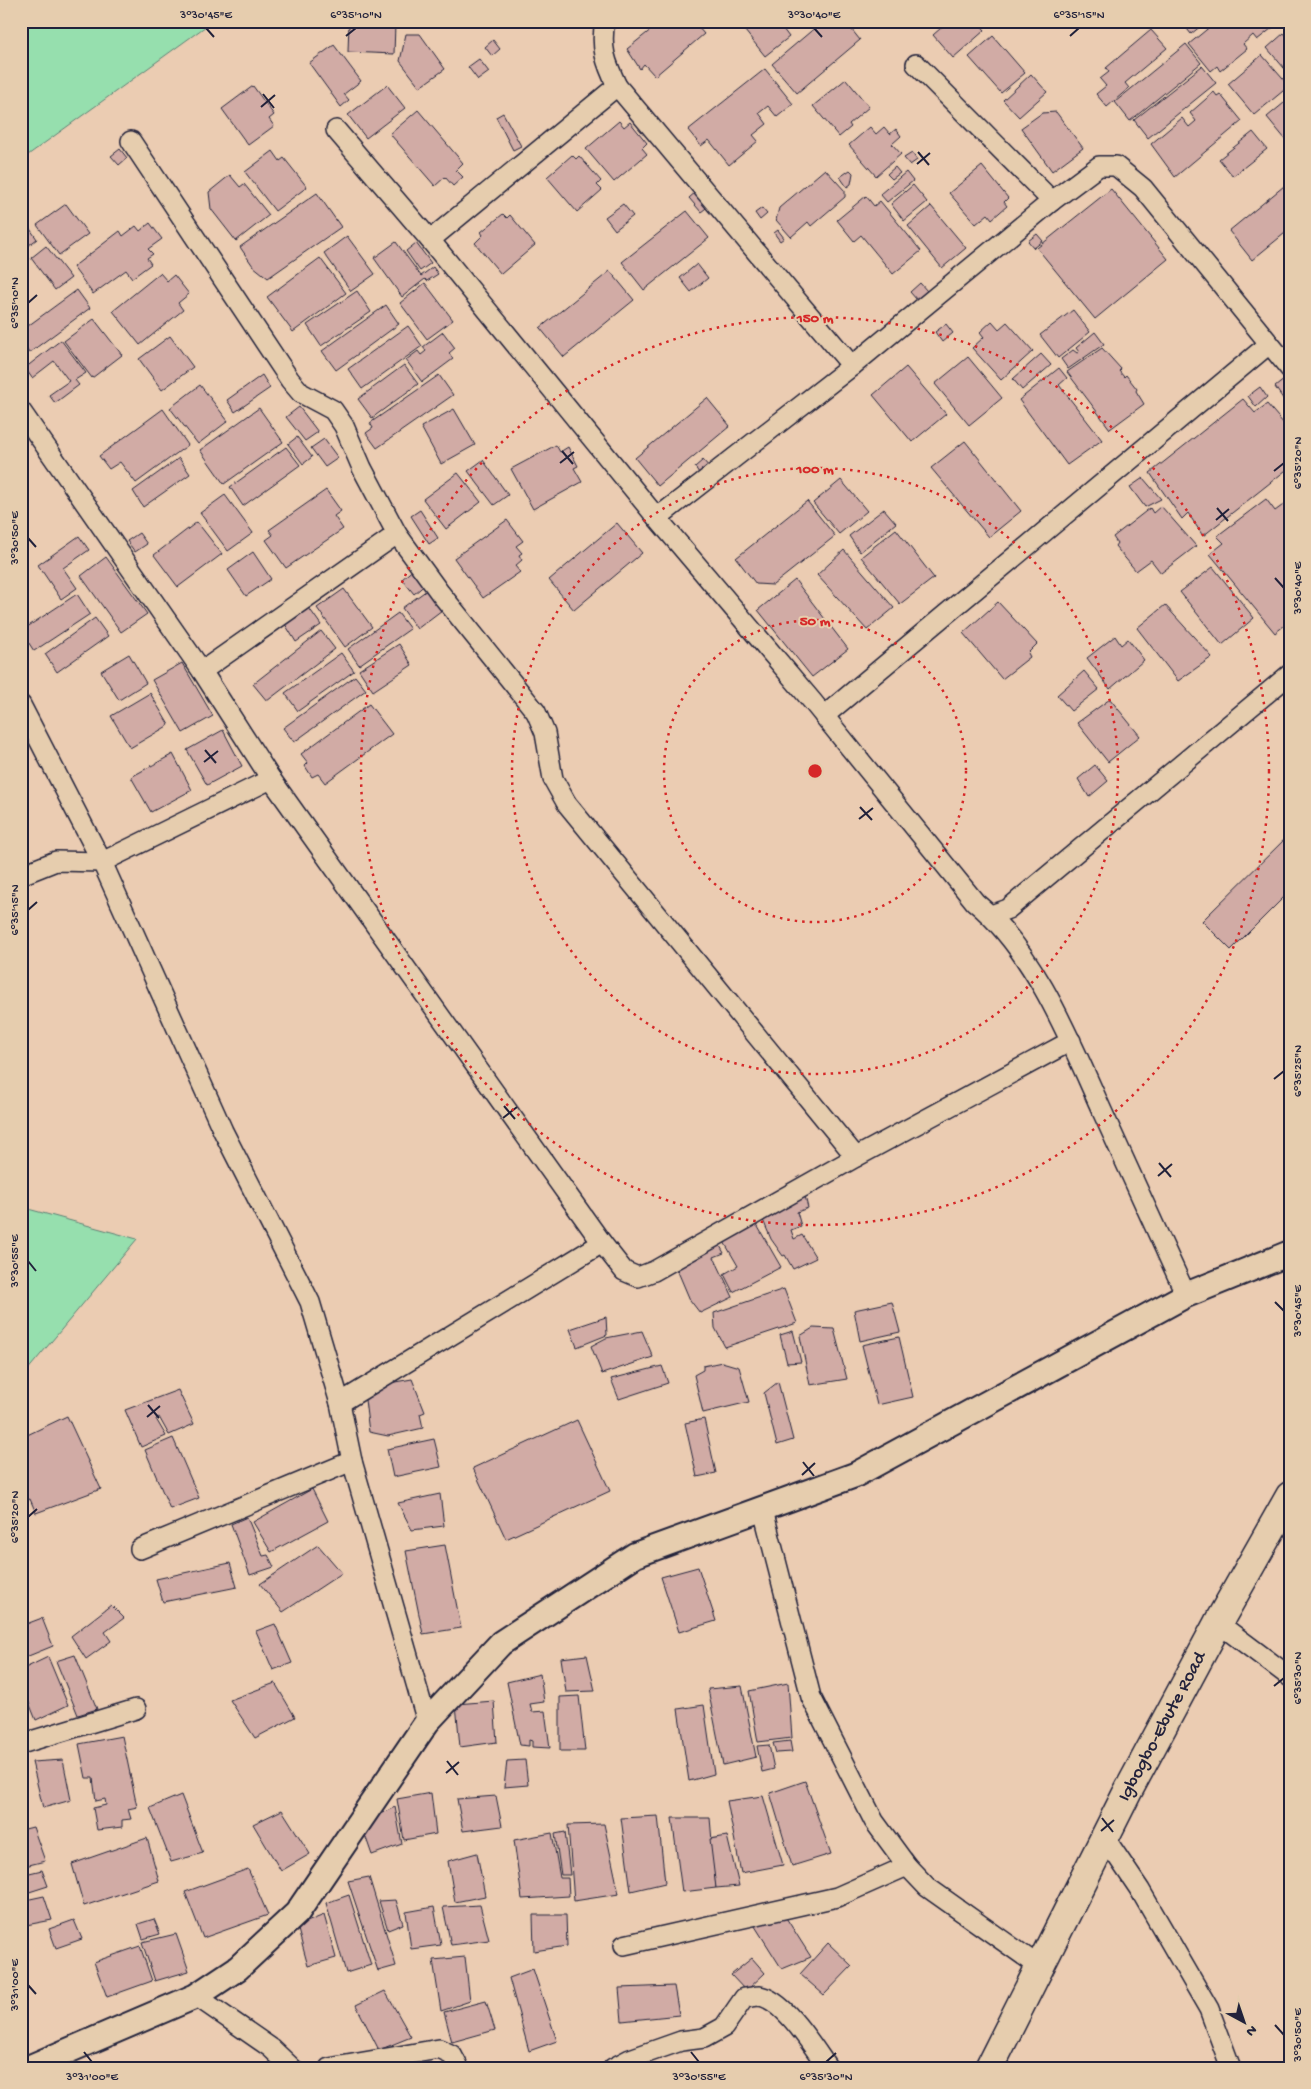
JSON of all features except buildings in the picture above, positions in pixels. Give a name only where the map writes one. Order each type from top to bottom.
[{"type":"main road","name":"Igbogbo-Ebute Road","points":[[989,2068],[1105,1838],[1218,1623],[1290,1496]]},
{"type":"street","points":[[605,21],[602,34],[604,61],[617,86],[852,366]]},
{"type":"street","points":[[916,64],[1052,201]]},
{"type":"street","points":[[430,240],[617,86]]},
{"type":"street","points":[[336,130],[430,240],[657,518],[824,716],[975,902],[991,915],[1036,974],[1071,1042],[1186,1295]]},
{"type":"street","points":[[131,141],[290,380],[301,393],[333,410],[344,426],[362,468],[397,534],[440,593],[536,712],[545,733],[554,779],[566,804],[856,1157]]},
{"type":"street","points":[[657,518],[852,366],[1052,201],[1099,166],[1116,166],[1143,188],[1290,369]]},
{"type":"street","points":[[824,716],[1269,344]]},
{"type":"street","points":[[21,411],[202,671],[271,779],[624,1272],[638,1277],[654,1271],[856,1157],[1071,1042]]},
{"type":"street","points":[[202,671],[397,534]]},
{"type":"street","points":[[991,915],[1008,909],[1290,674]]},
{"type":"street","points":[[21,705],[102,862],[223,1131],[310,1302],[340,1403],[352,1461],[427,1722]]},
{"type":"street","points":[[21,875],[56,860],[102,862],[271,779]]},
{"type":"street","points":[[340,1403],[602,1243]]},
{"type":"street","points":[[28,2068],[196,1996],[238,1968],[297,1913],[427,1722],[501,1643],[635,1555],[855,1475],[1186,1295],[1290,1253]]},
{"type":"street","points":[[140,1549],[352,1461]]},
{"type":"street","points":[[763,1510],[811,1697],[874,1821],[907,1866],[927,1887],[1040,1967]]},
{"type":"street","points":[[1218,1623],[1290,1677]]},
{"type":"street","points":[[21,1744],[136,1709]]},
{"type":"street","points":[[1105,1838],[1140,1890],[1209,2009],[1231,2068]]},
{"type":"street","points":[[624,1945],[837,1897],[907,1866]]},
{"type":"street","points":[[196,1996],[271,2048],[292,2068]]},
{"type":"street","points":[[613,2068],[630,2058],[681,2041],[704,2038],[724,2028],[744,1998],[759,1996],[774,2002],[800,2030],[828,2068]]},
{"type":"street","points":[[329,2068],[439,2049],[452,2055],[459,2068]]},
{"type":"green space","points":[[21,21],[213,21],[21,160]]},
{"type":"green space","points":[[21,1207],[137,1239],[21,1378]]}]
